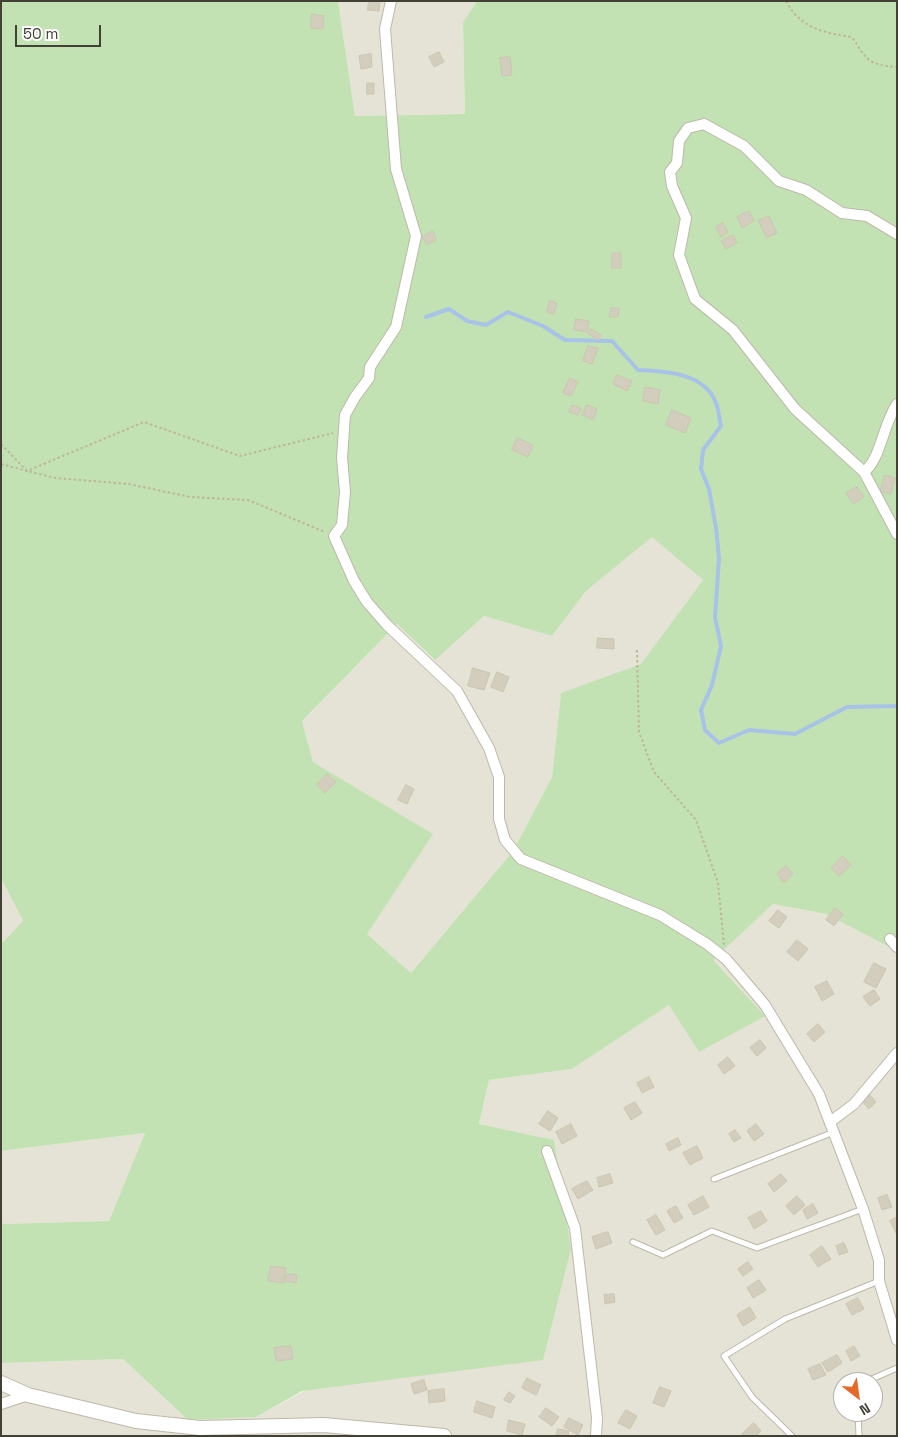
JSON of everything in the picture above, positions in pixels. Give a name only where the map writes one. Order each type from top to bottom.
[{"type":"street","points":[[391,1],[385,29],[396,169],[416,236],[396,327],[370,367],[369,378],[355,396],[344,415],[345,430],[342,458],[346,492],[342,525],[334,536],[354,581],[367,602],[387,625],[457,691],[489,748],[499,777],[501,826],[505,840],[521,859],[660,915],[707,944],[726,959],[765,1006],[819,1094],[863,1209],[879,1260],[879,1280],[897,1340]]},
{"type":"street","points":[[897,234],[866,216],[842,212],[806,190],[779,180],[744,146],[704,124],[688,128],[679,141],[677,163],[670,172],[672,186],[686,218],[679,255],[696,299],[733,330],[795,409],[864,472],[897,534]]},
{"type":"street","points":[[864,472],[872,466],[889,416],[897,404]]},
{"type":"street","points":[[832,1127],[897,1053]]},
{"type":"street","points":[[547,1151],[575,1228],[597,1418],[596,1436]]},
{"type":"street","points":[[1,1383],[28,1395],[136,1421],[202,1432],[324,1424],[444,1436]]},
{"type":"street","points":[[1,1404],[28,1395]]},
{"type":"lane","points":[[714,1179],[832,1127]]},
{"type":"lane","points":[[633,1242],[663,1255],[712,1231],[757,1248],[863,1209]]},
{"type":"lane","points":[[792,1436],[752,1397],[724,1356],[784,1320],[879,1280]]},
{"type":"lane","points":[[883,1374],[897,1368]]},
{"type":"lane","points":[[858,1422],[859,1436]]},
{"type":"path","points":[[786,1],[804,24],[822,32],[852,37],[867,60],[877,66],[897,67]]},
{"type":"path","points":[[27,471],[144,422],[240,456],[345,430]]},
{"type":"path","points":[[1,444],[27,471]]},
{"type":"path","points":[[1,464],[56,478],[129,484],[190,497],[248,500],[334,536]]},
{"type":"path","points":[[637,650],[639,732],[654,772],[696,820],[718,883],[726,959]]},
{"type":"shaded area","points":[[338,1],[477,1],[463,22],[465,114],[355,116]]},
{"type":"shaded area","points":[[652,536],[703,580],[641,665],[561,693],[552,777],[513,851],[411,973],[367,934],[432,834],[313,762],[302,721],[397,624],[434,660],[484,616],[552,636],[586,591]]},
{"type":"shaded area","points":[[1,878],[23,921],[1,944]]},
{"type":"shaded area","points":[[773,904],[826,914],[897,951],[897,1436],[1,1436],[1,1363],[123,1359],[188,1420],[256,1417],[571,1249],[554,1140],[479,1124],[489,1080],[572,1069],[669,1005],[764,1016],[712,960]]},
{"type":"shaded area","points":[[145,1133],[109,1221],[1,1224],[1,1151]]},
{"type":"green space","points":[[1,1],[338,1],[355,116],[465,114],[463,22],[477,1],[897,1],[897,951],[826,914],[773,904],[713,960],[765,1016],[699,1052],[669,1005],[572,1069],[489,1080],[479,1124],[554,1140],[571,1249],[543,1360],[302,1391],[256,1417],[188,1420],[123,1359],[1,1363],[1,1224],[109,1221],[145,1133],[1,1151],[1,944],[23,921],[1,878]],"holes":[[[652,537],[703,580],[641,664],[561,693],[552,777],[513,851],[411,973],[367,934],[433,834],[313,762],[302,721],[397,624],[435,660],[484,616],[552,636],[586,591]]]},
{"type":"building","points":[[369,1],[380,1],[379,11],[368,10]]},
{"type":"building","points":[[312,14],[324,16],[323,29],[311,28]]},
{"type":"building","points":[[439,52],[444,62],[434,67],[429,57]]},
{"type":"building","points":[[371,54],[372,67],[361,69],[359,56]]},
{"type":"building","points":[[510,57],[512,75],[502,76],[500,58]]},
{"type":"building","points":[[367,83],[374,83],[374,94],[367,94]]},
{"type":"building","points":[[749,211],[754,221],[742,228],[737,217]]},
{"type":"building","points":[[769,216],[777,233],[767,238],[758,221]]},
{"type":"building","points":[[723,223],[728,232],[721,237],[716,227]]},
{"type":"building","points":[[433,231],[436,240],[427,245],[422,237]]},
{"type":"building","points":[[733,235],[737,243],[726,249],[721,241]]},
{"type":"building","points":[[612,253],[621,253],[621,268],[612,268]]},
{"type":"building","points":[[550,301],[557,303],[554,314],[547,312]]},
{"type":"building","points":[[611,308],[619,308],[618,317],[610,317]]},
{"type":"building","points":[[576,319],[589,321],[587,332],[574,330]]},
{"type":"building","points":[[591,329],[601,335],[599,340],[588,334]]},
{"type":"building","points":[[588,346],[598,348],[592,364],[583,361]]},
{"type":"building","points":[[617,375],[632,381],[627,391],[613,384]]},
{"type":"building","points":[[570,378],[578,382],[571,396],[563,393]]},
{"type":"building","points":[[645,387],[660,390],[658,404],[643,401]]},
{"type":"building","points":[[572,405],[581,408],[578,415],[569,412]]},
{"type":"building","points":[[587,405],[597,409],[593,420],[582,415]]},
{"type":"building","points":[[672,410],[691,418],[685,433],[666,425]]},
{"type":"building","points":[[517,438],[533,445],[528,457],[512,450]]},
{"type":"building","points":[[885,475],[895,478],[891,494],[880,492]]},
{"type":"building","points":[[857,487],[864,497],[853,504],[846,493]]},
{"type":"building","points":[[598,638],[614,639],[614,649],[597,648]]},
{"type":"building","points":[[473,668],[490,673],[484,690],[468,686]]},
{"type":"building","points":[[497,672],[509,677],[503,692],[491,687]]},
{"type":"building","points":[[327,774],[336,782],[325,793],[317,785]]},
{"type":"building","points":[[406,785],[414,789],[407,804],[398,800]]},
{"type":"building","points":[[843,856],[851,865],[839,876],[831,868]]},
{"type":"building","points":[[786,866],[793,874],[784,883],[777,874]]},
{"type":"building","points":[[835,908],[843,914],[834,926],[826,920]]},
{"type":"building","points":[[778,910],[787,917],[779,928],[769,921]]},
{"type":"building","points":[[797,940],[808,949],[798,961],[787,952]]},
{"type":"building","points":[[874,963],[886,969],[876,988],[864,982]]},
{"type":"building","points":[[827,981],[834,994],[822,1001],[815,987]]},
{"type":"building","points":[[874,990],[880,999],[870,1006],[863,997]]},
{"type":"building","points":[[818,1024],[825,1032],[814,1042],[807,1034]]},
{"type":"building","points":[[760,1040],[766,1048],[757,1056],[750,1048]]},
{"type":"building","points":[[728,1057],[735,1066],[724,1074],[718,1065]]},
{"type":"building","points":[[649,1077],[654,1087],[642,1093],[637,1083]]},
{"type":"building","points":[[870,1095],[876,1102],[869,1109],[862,1101]]},
{"type":"building","points":[[635,1102],[642,1113],[631,1120],[624,1108]]},
{"type":"building","points":[[548,1111],[558,1118],[550,1131],[539,1124]]},
{"type":"building","points":[[571,1124],[577,1136],[562,1144],[556,1132]]},
{"type":"building","points":[[756,1124],[764,1134],[754,1141],[747,1131]]},
{"type":"building","points":[[735,1130],[741,1138],[734,1142],[729,1134]]},
{"type":"building","points":[[678,1138],[681,1145],[669,1151],[666,1144]]},
{"type":"building","points":[[697,1146],[703,1158],[690,1165],[683,1153]]},
{"type":"building","points":[[610,1174],[613,1183],[599,1187],[597,1178]]},
{"type":"building","points":[[781,1174],[787,1181],[774,1192],[768,1184]]},
{"type":"building","points":[[587,1181],[593,1190],[578,1199],[572,1189]]},
{"type":"building","points":[[887,1195],[892,1207],[882,1210],[878,1198]]},
{"type":"building","points":[[703,1196],[709,1207],[694,1215],[688,1205]]},
{"type":"building","points":[[797,1196],[805,1205],[794,1215],[786,1206]]},
{"type":"building","points":[[813,1204],[818,1213],[807,1219],[803,1210]]},
{"type":"building","points":[[676,1206],[683,1218],[674,1223],[667,1211]]},
{"type":"building","points":[[761,1211],[767,1221],[754,1229],[748,1218]]},
{"type":"building","points":[[656,1215],[665,1230],[656,1235],[647,1220]]},
{"type":"building","points":[[897,1217],[897,1235],[890,1221]]},
{"type":"building","points":[[608,1232],[612,1243],[596,1249],[592,1237]]},
{"type":"building","points":[[844,1243],[848,1252],[839,1255],[836,1246]]},
{"type":"building","points":[[822,1246],[831,1259],[818,1267],[810,1255]]},
{"type":"building","points":[[748,1262],[753,1269],[743,1276],[738,1269]]},
{"type":"building","points":[[271,1266],[286,1268],[284,1283],[268,1281]]},
{"type":"building","points":[[287,1274],[297,1275],[296,1283],[285,1281]]},
{"type":"building","points":[[759,1280],[766,1290],[753,1298],[747,1288]]},
{"type":"building","points":[[614,1294],[615,1302],[605,1304],[604,1295]]},
{"type":"building","points":[[858,1298],[864,1309],[852,1315],[846,1304]]},
{"type":"building","points":[[750,1307],[756,1318],[743,1326],[737,1315]]},
{"type":"building","points":[[291,1346],[293,1359],[276,1361],[274,1348]]},
{"type":"building","points":[[854,1346],[860,1356],[851,1361],[846,1351]]},
{"type":"building","points":[[837,1355],[842,1363],[828,1372],[822,1363]]},
{"type":"building","points":[[820,1364],[826,1375],[813,1380],[808,1369]]},
{"type":"building","points":[[527,1378],[541,1385],[536,1395],[522,1388]]},
{"type":"building","points":[[424,1380],[427,1390],[414,1394],[411,1384]]},
{"type":"building","points":[[660,1387],[671,1391],[664,1407],[653,1403]]},
{"type":"building","points":[[444,1389],[445,1401],[429,1403],[428,1391]]},
{"type":"building","points":[[509,1392],[515,1396],[510,1403],[504,1400]]},
{"type":"building","points":[[477,1401],[495,1407],[492,1418],[474,1412]]},
{"type":"building","points":[[546,1408],[559,1417],[552,1426],[539,1417]]},
{"type":"building","points":[[626,1410],[637,1416],[630,1429],[618,1423]]},
{"type":"building","points":[[569,1418],[583,1425],[578,1435],[564,1427]]},
{"type":"building","points":[[509,1420],[525,1424],[522,1435],[507,1431]]},
{"type":"building","points":[[754,1423],[761,1431],[756,1436],[743,1436],[742,1434]]},
{"type":"building","points":[[558,1429],[569,1431],[568,1436],[556,1436]]},
{"type":"waterway","points":[[426,317],[449,309],[467,321],[486,325],[508,312],[543,326],[565,340],[612,341],[638,370],[660,371],[683,376],[703,385],[711,393],[717,406],[721,426],[703,450],[701,469],[709,489],[716,528],[719,558],[715,617],[721,646],[712,685],[701,710],[705,730],[719,743],[749,730],[795,734],[847,707],[897,706]]}]
